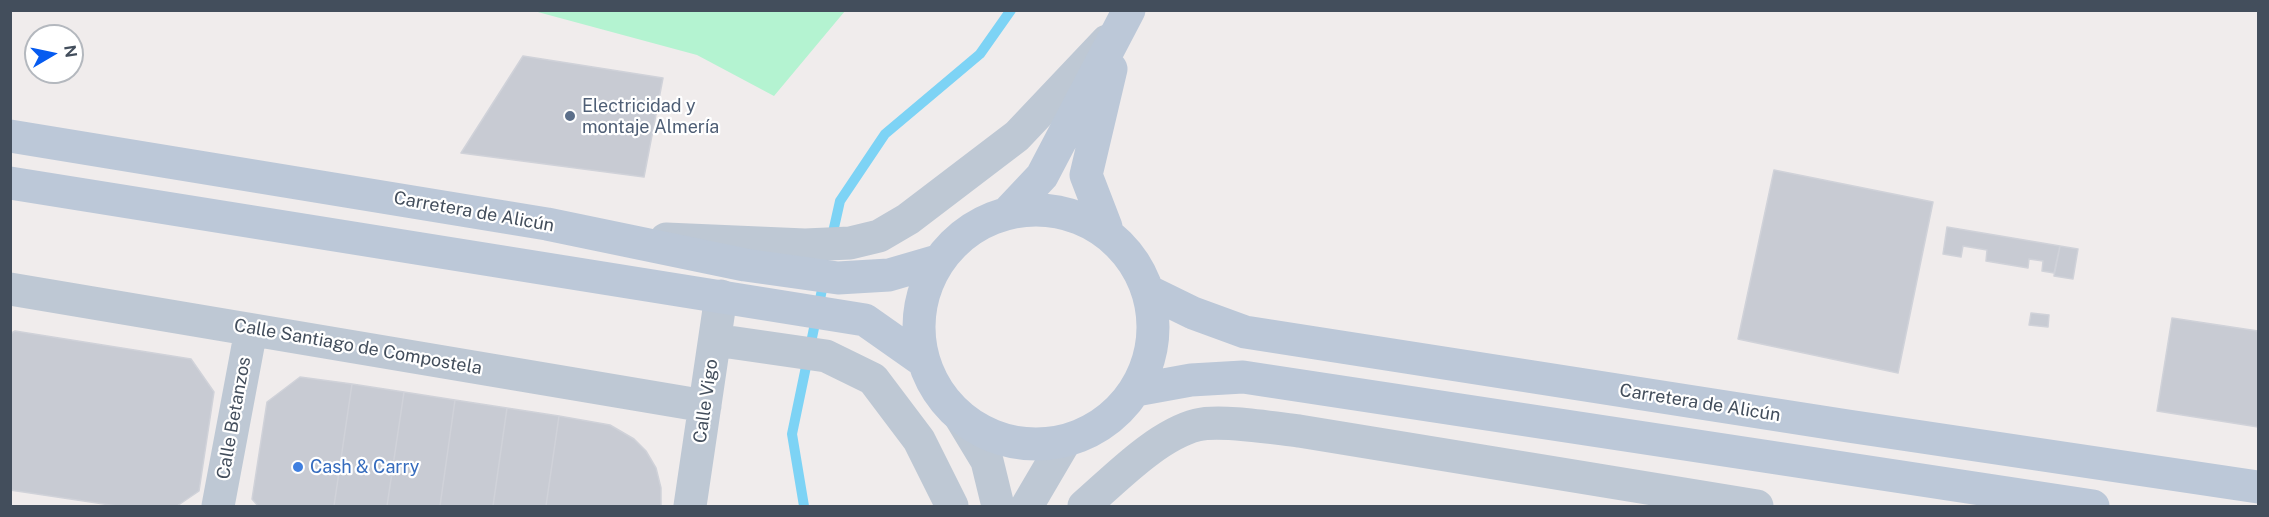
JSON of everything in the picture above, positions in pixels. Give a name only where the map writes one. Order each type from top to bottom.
[{"type":"main road","points":[[1125,17],[1086,176],[1106,227],[1138,261],[1148,291],[1152,340],[1136,390],[1096,429],[1064,443],[1018,443],[990,436],[961,418],[932,388],[919,358],[917,328],[921,296],[937,261],[969,233],[1010,211],[1042,176],[1125,17]]},
{"type":"main road","name":"Carretera de Alicún","points":[[10,136],[547,224],[605,237],[748,254],[838,278],[889,275],[937,261]]},
{"type":"main road","points":[[10,183],[865,320],[919,358]]},
{"type":"main road","points":[[1010,211],[1056,209],[1106,227]]},
{"type":"main road","name":"Carretera de Alicún","points":[[1148,291],[1193,313],[1245,332],[1848,426],[2259,487]]},
{"type":"main road","points":[[1136,390],[1191,380],[1243,376],[2092,507]]},
{"type":"street","points":[[748,254],[879,236],[908,219],[1017,136],[1125,17]]},
{"type":"street","name":"Calle Santiago de Compostela","points":[[10,290],[705,406]]},
{"type":"street","name":"Calle Vigo","points":[[690,507],[705,406],[728,342],[733,298]]},
{"type":"street","name":"Calle Betanzos","points":[[218,507],[251,330]]},
{"type":"street","points":[[728,342],[826,356],[873,379],[919,440],[952,507]]},
{"type":"street","points":[[961,418],[987,461],[998,507]]},
{"type":"street","points":[[1084,507],[1160,442],[1197,424],[1299,431],[1757,507]]},
{"type":"street","points":[[1027,507],[1064,443]]},
{"type":"green space","points":[[534,11],[845,11],[774,96],[697,55]]},
{"type":"building","name":"Electricidad y montaje Almería","points":[[523,56],[663,78],[644,177],[461,153]]},
{"type":"building","points":[[1774,170],[1933,202],[1898,373],[1738,339]]},
{"type":"building","points":[[1947,227],[2060,246],[2054,273],[2042,271],[2043,261],[2029,259],[2028,268],[1986,261],[1987,250],[1963,246],[1961,257],[1943,254]]},
{"type":"building","points":[[2060,246],[2078,249],[2073,279],[2054,276]]},
{"type":"building","points":[[2031,313],[2049,315],[2048,327],[2029,325]]},
{"type":"building","points":[[2172,318],[2258,331],[2258,427],[2157,411]]},
{"type":"building","points":[[15,331],[191,359],[214,392],[199,491],[177,506],[117,506],[10,490],[10,334]]},
{"type":"building","name":"Cash & Carry","points":[[300,377],[352,384],[334,506],[258,506],[252,499],[267,402]]},
{"type":"building","points":[[352,384],[404,392],[387,506],[334,506]]},
{"type":"building","points":[[404,392],[455,400],[440,506],[387,506]]},
{"type":"building","points":[[455,400],[507,408],[493,506],[440,506]]},
{"type":"building","points":[[507,408],[559,416],[546,506],[493,506]]},
{"type":"building","points":[[559,416],[610,425],[634,439],[646,451],[656,468],[661,488],[661,506],[546,506]]},
{"type":"waterway","points":[[831,241],[840,201],[885,134],[980,54],[1011,10]]},
{"type":"waterway","points":[[804,506],[792,434],[824,280]]},
{"type":"place","name":"Electricidad y montaje Almería","points":[[570,116]]},
{"type":"place","name":"Cash & Carry","points":[[298,467]]}]
